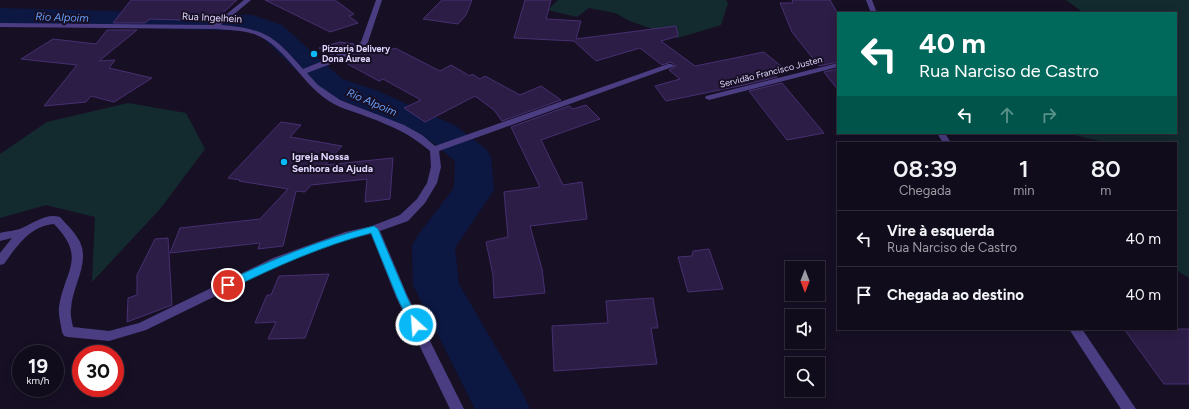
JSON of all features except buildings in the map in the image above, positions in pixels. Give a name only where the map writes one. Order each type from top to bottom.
[{"type":"street","points":[[216,27],[248,0]]},
{"type":"street","points":[[302,72],[333,60],[364,43],[379,0]]},
{"type":"street","points":[[869,0],[874,12]]},
{"type":"street","name":"Rua Ingelhein","points":[[0,25],[216,27],[242,29],[263,36],[280,47],[315,87],[336,102],[401,127],[419,137],[435,150]]},
{"type":"street","name":"Servidão Francisco Justen","points":[[709,98],[837,65]]},
{"type":"street","points":[[0,237],[24,231],[35,224],[47,220],[56,220],[67,230],[76,242],[79,260],[65,309],[68,332],[108,336],[142,327],[277,261],[349,235],[374,229],[404,218],[421,201],[432,183],[436,167],[435,150],[671,66]]},
{"type":"street","points":[[374,229],[402,297],[457,409]]},
{"type":"street","points":[[0,261],[24,231]]},
{"type":"street","points":[[1076,330],[1129,409]]},
{"type":"green space","points":[[558,0],[726,0],[728,3],[721,25],[678,38],[630,21],[615,13],[589,8],[577,17],[548,10]]},
{"type":"green space","points":[[1066,0],[1189,0],[1189,278],[1177,271],[1177,142],[1102,142],[1069,134],[1177,134],[1177,12],[1083,12]]},
{"type":"green space","points":[[128,103],[186,113],[205,149],[160,209],[92,282],[95,217],[46,205],[0,218],[0,154],[47,122]]},
{"type":"waterway","name":"Rio Alpoim","points":[[0,16],[252,23],[272,31],[331,86],[366,98],[444,134],[473,157],[474,190],[433,246],[436,285],[503,409]]},
{"type":"place","name":"Pizzaria Delivery Dona Áurea","points":[[314,54]]},
{"type":"place","name":"Igreja Nossa Senhora da Ajuda","points":[[284,162]]},
{"type":"route","points":[[228,285],[277,261],[349,235],[374,229],[402,297],[416,325]]}]
